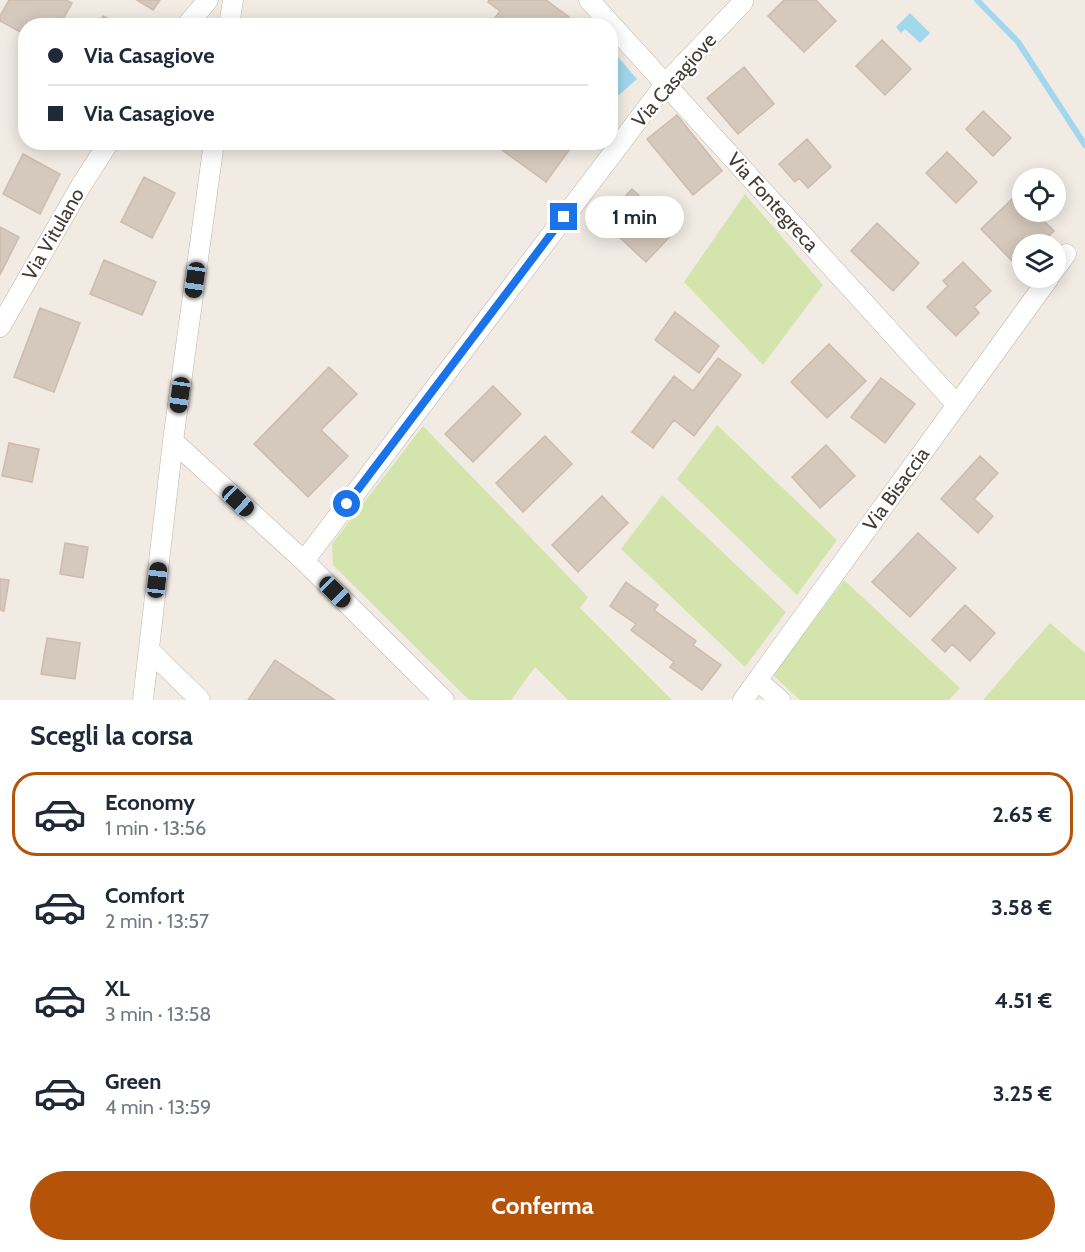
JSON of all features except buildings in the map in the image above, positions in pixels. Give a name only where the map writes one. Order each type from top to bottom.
[{"type":"street","points":[[193,18],[208,0]]},
{"type":"street","points":[[230,18],[233,0]]},
{"type":"street","name":"Via Fontegreca","points":[[589,0],[606,18]]},
{"type":"street","name":"Via Casagiove","points":[[618,146],[666,83],[743,2]]},
{"type":"street","name":"Via Fontegreca","points":[[618,31],[957,405]]},
{"type":"street","name":"Via Vitulano","points":[[0,327],[104,150]]},
{"type":"street","points":[[143,700],[173,441],[212,150]]},
{"type":"street","name":"Via Casagiove","points":[[304,561],[615,150]]},
{"type":"street","name":"Via Bisaccia","points":[[743,700],[1042,288]]},
{"type":"street","points":[[173,441],[304,561],[444,700]]},
{"type":"street","points":[[148,650],[200,700]]},
{"type":"street","points":[[758,681],[780,700]]},
{"type":"green space","points":[[745,194],[823,285],[763,365],[684,282]]},
{"type":"green space","points":[[717,425],[837,540],[797,595],[677,479]]},
{"type":"green space","points":[[423,426],[588,597],[580,608],[672,700],[568,700],[535,667],[511,700],[469,700],[333,565],[332,544]]},
{"type":"green space","points":[[662,495],[786,612],[745,667],[621,549]]},
{"type":"green space","points":[[844,580],[960,688],[949,700],[800,700],[773,675]]},
{"type":"green space","points":[[1050,623],[1085,653],[1085,700],[983,700]]},
{"type":"water","points":[[910,13],[930,33],[920,43],[905,29],[901,33],[896,27]]},
{"type":"water","points":[[618,57],[637,79],[618,94]]},
{"type":"waterway","points":[[977,0],[1018,42],[1085,145]]},
{"type":"route","points":[[347,504],[564,217]]}]
